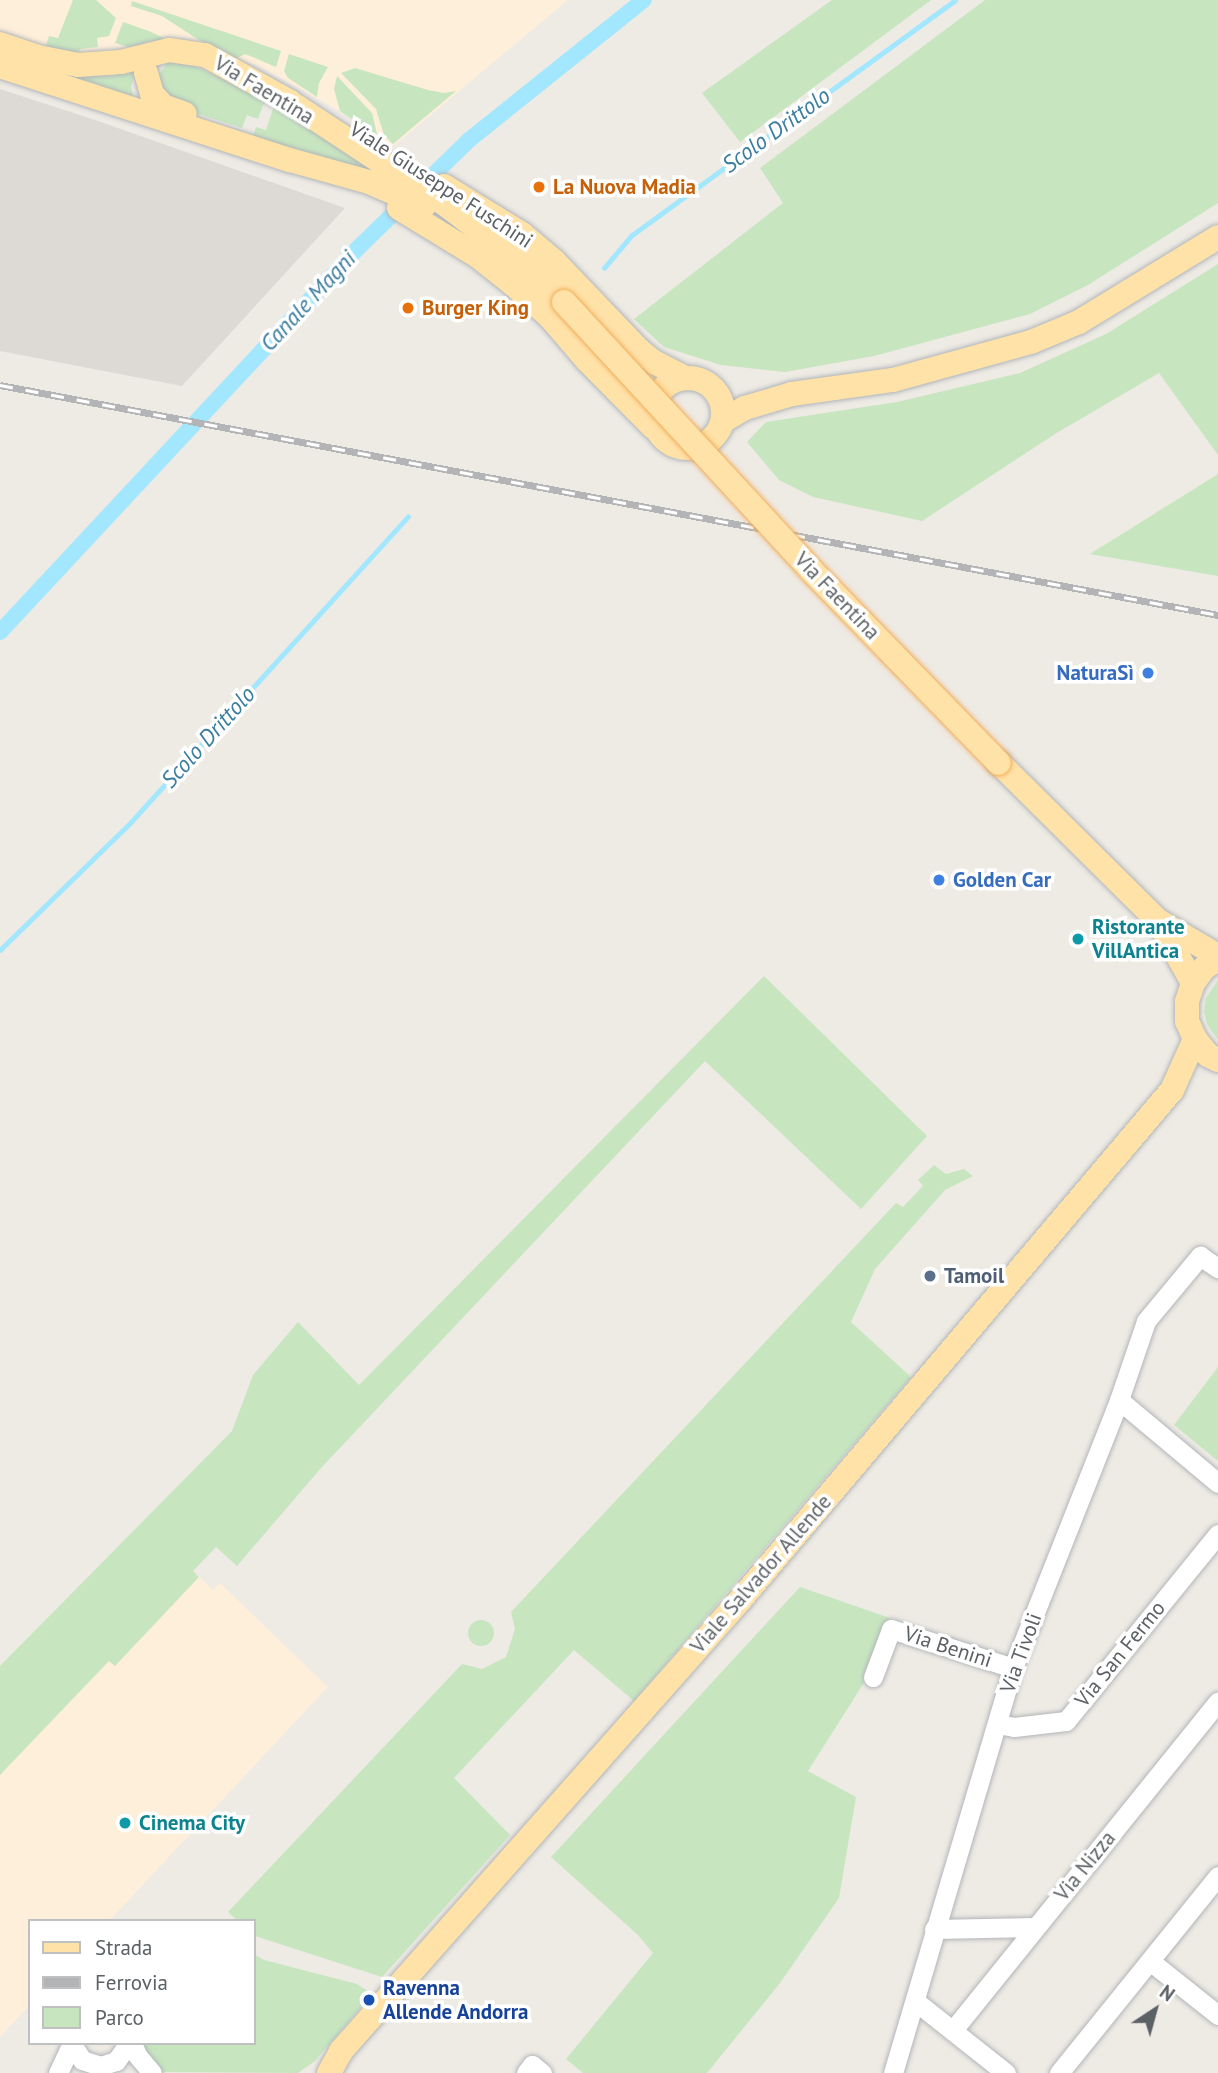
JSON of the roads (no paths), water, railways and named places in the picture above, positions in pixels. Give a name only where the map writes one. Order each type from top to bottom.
[{"type":"main road","name":"Via Faentina","points":[[0,44],[61,63],[97,65],[169,50],[205,55]]},
{"type":"main road","points":[[150,116],[143,96],[146,73],[151,64],[169,50]]},
{"type":"main road","name":"Viale Giuseppe Fuschini","points":[[205,55],[249,68],[305,95],[402,169]]},
{"type":"main road","name":"Via Faentina","points":[[0,66],[367,187],[442,208]]},
{"type":"main road","points":[[146,73],[152,94],[163,106],[202,122],[214,136]]},
{"type":"main road","name":"Via Faentina","points":[[402,169],[442,208],[524,265],[564,302],[811,570],[999,763],[1157,920],[1218,957]]},
{"type":"main road","name":"Viale Giuseppe Fuschini","points":[[442,208],[522,234],[554,261],[639,350],[653,362],[685,378]]},
{"type":"main road","name":"Viale Giuseppe Fuschini","points":[[442,208],[479,257],[550,317],[586,359],[653,427]]},
{"type":"main road","points":[[723,421],[745,408],[792,394],[893,380],[1031,342],[1079,322],[1218,237]]},
{"type":"main road","points":[[712,386],[723,401],[723,421],[719,430],[703,446],[688,448],[674,445],[653,427],[652,406],[657,396],[672,382],[685,378],[712,386],[792,394]]},
{"type":"main road","name":"Via Faentina","points":[[1157,920],[1193,983]]},
{"type":"main road","points":[[1218,957],[1204,968],[1193,983],[1187,1002],[1187,1021],[1195,1040],[1208,1055],[1218,1060]]},
{"type":"main road","name":"Viale Salvador Allende","points":[[1172,1090],[1195,1040]]},
{"type":"main road","name":"Viale Salvador Allende","points":[[328,2073],[341,2051],[741,1599],[1172,1090],[1193,1075],[1218,1067]]},
{"type":"main road","name":"Viale Salvador Allende","points":[[310,2073],[341,2051]]},
{"type":"street","name":"Via Tivoli","points":[[893,2073],[1013,1668],[1119,1400],[1146,1321],[1200,1256],[1218,1268]]},
{"type":"street","points":[[1119,1400],[1218,1483]]},
{"type":"street","name":"Via San Fermo","points":[[997,1724],[1014,1727],[1066,1721],[1218,1534]]},
{"type":"street","name":"Via Benini","points":[[873,1677],[891,1629],[1013,1668]]},
{"type":"street","name":"Via Nizza","points":[[953,2030],[1218,1702]]},
{"type":"street","points":[[1059,2073],[1218,1876]]},
{"type":"street","points":[[934,1929],[1035,1927]]},
{"type":"street","points":[[1150,1961],[1218,2015]]},
{"type":"street","points":[[915,2001],[1006,2073]]},
{"type":"street","points":[[58,2073],[71,2045]]},
{"type":"street","points":[[72,2045],[82,2060],[111,2068]]},
{"type":"street","points":[[74,2073],[111,2068],[130,2045]]},
{"type":"street","points":[[132,2045],[136,2055],[152,2073]]},
{"type":"street","points":[[526,2073],[532,2065],[542,2073]]},
{"type":"waterway","name":"Canale Magni","points":[[0,632],[357,249],[469,140],[644,0]]},
{"type":"waterway","name":"Scolo Drittolo","points":[[604,268],[632,235],[955,0]]},
{"type":"waterway","name":"Scolo Drittolo","points":[[0,950],[131,822],[408,517]]},
{"type":"railway","points":[[0,385],[1218,615]]},
{"type":"place","name":"La Nuova Madia","points":[[539,187]]},
{"type":"place","name":"Burger King","points":[[408,308]]},
{"type":"place","name":"NaturaSì","points":[[1148,673]]},
{"type":"place","name":"Golden Car","points":[[939,880]]},
{"type":"place","name":"Ristorante VillAntica","points":[[1078,939]]},
{"type":"place","name":"Tamoil","points":[[930,1276]]},
{"type":"place","name":"Cinema City","points":[[125,1823]]},
{"type":"place","name":"Ravenna Allende Andorra","points":[[369,2000]]}]
